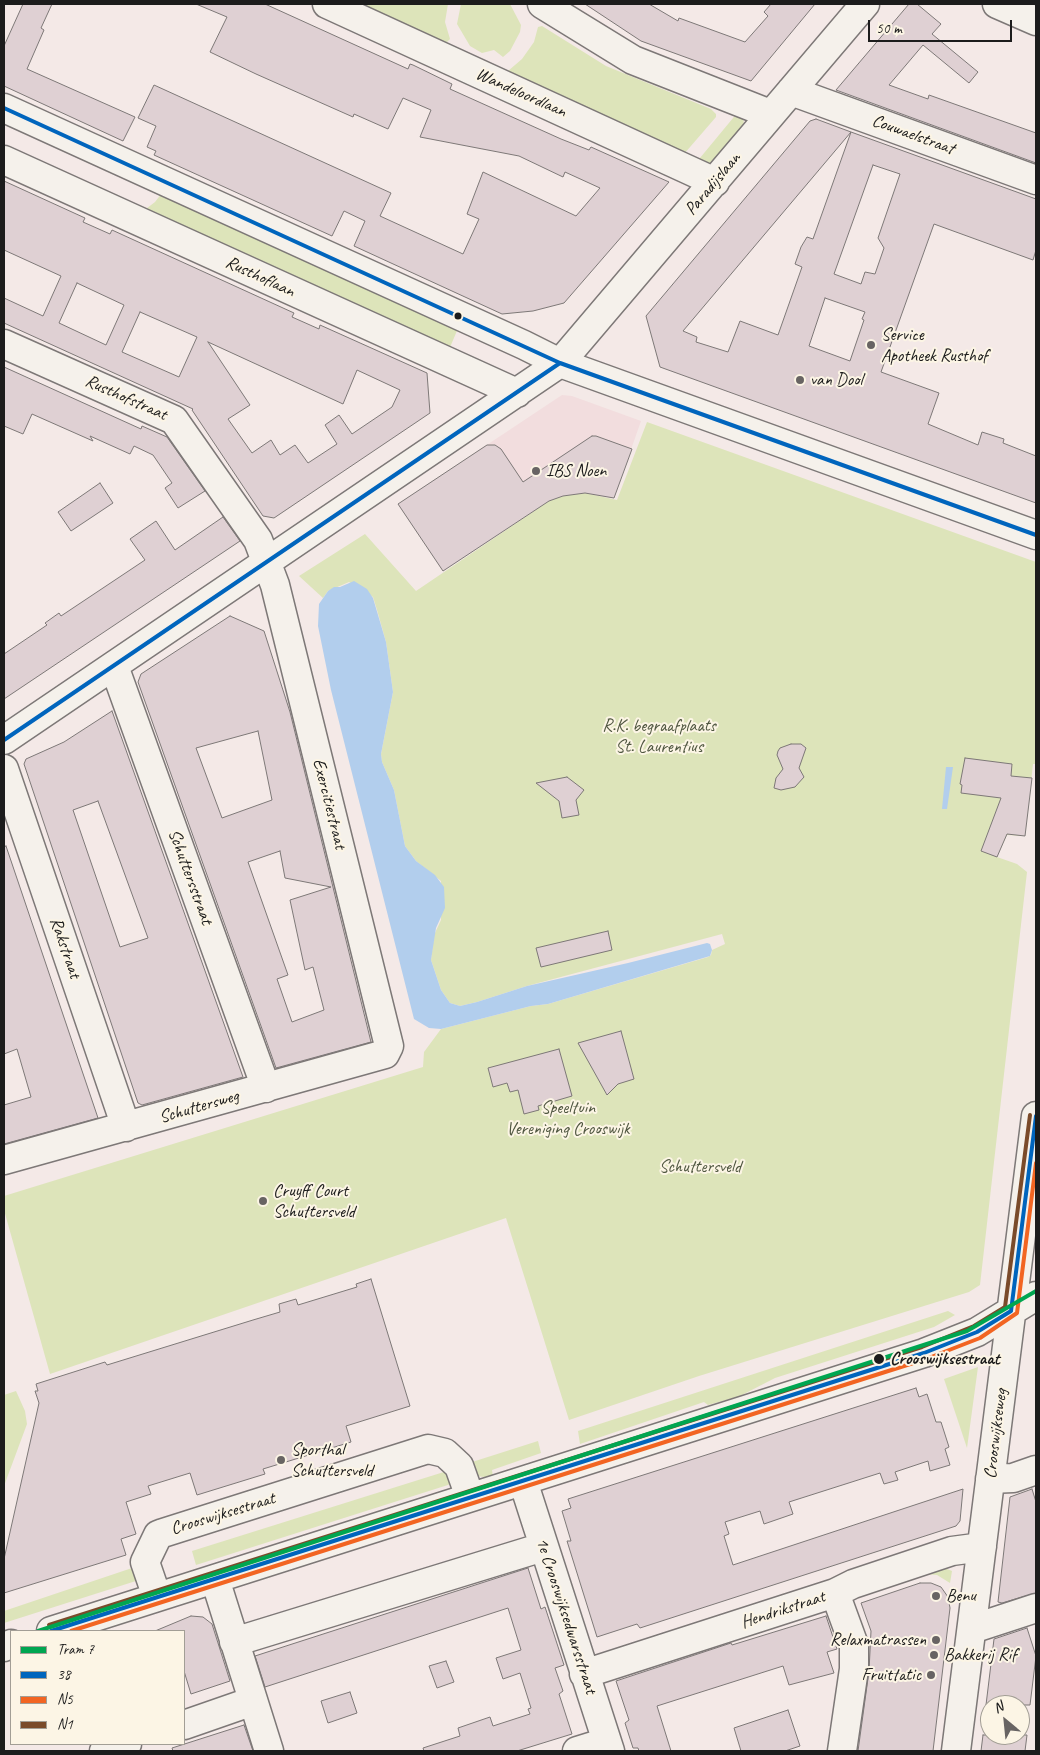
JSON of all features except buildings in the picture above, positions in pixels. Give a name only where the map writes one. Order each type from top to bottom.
[{"type":"street","name":"Wandeloordlaan","points":[[327,4],[715,182]]},
{"type":"street","points":[[542,4],[633,60],[770,114]]},
{"type":"street","name":"Paradijslaan","points":[[517,393],[560,363],[865,4]]},
{"type":"street","points":[[997,4],[1036,21]]},
{"type":"street","name":"Couwaelstraat","points":[[791,91],[1036,180]]},
{"type":"street","points":[[4,108],[560,363],[1036,535]]},
{"type":"street","name":"Rusthoflaan","points":[[4,160],[517,393]]},
{"type":"street","name":"Rusthofstraat","points":[[4,344],[174,420],[258,540],[267,562]]},
{"type":"street","points":[[4,740],[517,393]]},
{"type":"street","name":"Exercitiestraat","points":[[267,562],[275,585],[389,1046]]},
{"type":"street","name":"Schuttersstraat","points":[[114,666],[266,1088]]},
{"type":"street","name":"Rakstraat","points":[[4,769],[126,1127]]},
{"type":"street","name":"Schuttersweg","points":[[4,1160],[385,1054],[389,1046]]},
{"type":"street","name":"Crooswijkseweg","points":[[956,1751],[1036,1116]]},
{"type":"street","points":[[54,1630],[924,1353],[978,1332],[1036,1296]]},
{"type":"street","name":"Crooswijksestraat","points":[[157,1597],[145,1562],[158,1534],[428,1449],[445,1453],[459,1466],[470,1497]]},
{"type":"street","points":[[990,1479],[1013,1478],[1036,1470]]},
{"type":"street","name":"1e Crooswijksedwarsstraat","points":[[523,1481],[606,1748]]},
{"type":"street","points":[[234,1642],[543,1547]]},
{"type":"street","name":"Hendrikstraat","points":[[584,1674],[835,1593],[853,1584],[952,1551],[982,1547]]},
{"type":"street","points":[[215,1579],[269,1751]]},
{"type":"street","points":[[835,1593],[854,1645],[854,1668],[842,1751]]},
{"type":"street","points":[[972,1629],[1036,1608]]},
{"type":"street","points":[[185,1725],[253,1702]]},
{"type":"street","points":[[104,1751],[124,1745]]},
{"type":"street","points":[[577,1751],[606,1748]]},
{"type":"shaded area","name":"IBS Noen","points":[[562,395],[572,396],[641,421],[614,498],[570,494],[549,501],[443,571],[398,504]]},
{"type":"green space","points":[[357,4],[448,4],[445,22],[450,39],[446,43]]},
{"type":"green space","points":[[461,4],[510,4],[521,25],[520,32],[510,51],[503,57],[494,50],[482,53],[470,46],[457,24]]},
{"type":"green space","points":[[542,26],[606,66],[711,109],[716,114],[716,117],[684,154],[510,74],[508,71],[522,59],[534,42],[538,27]]},
{"type":"green space","points":[[738,112],[743,115],[744,125],[712,163],[707,165],[695,164]]},
{"type":"green space","points":[[165,189],[459,326],[448,352],[138,215],[155,202]]},
{"type":"green space","points":[[647,422],[1036,562],[1036,764],[1033,764],[1025,836],[1007,835],[997,857],[1017,864],[1027,872],[980,1285],[969,1292],[699,1376],[569,1420],[506,1218],[50,1374],[4,1210],[4,1196],[423,1067],[424,1052],[441,1029],[531,1006],[548,1004],[708,957],[711,955],[712,950],[725,944],[722,934],[527,986],[477,1002],[460,1006],[450,1003],[441,990],[431,960],[434,935],[441,920],[441,881],[416,861],[405,846],[394,790],[382,762],[381,754],[393,692],[386,642],[373,597],[349,582],[328,591],[323,598],[299,576],[365,534],[416,591],[549,501],[563,496],[585,493],[617,500]]},
{"type":"green space","points":[[948,1311],[955,1315],[934,1327],[775,1378],[740,1396],[708,1405],[704,1402],[580,1444],[578,1431]]},
{"type":"green space","points":[[978,1367],[967,1448],[944,1379]]},
{"type":"green space","points":[[16,1391],[25,1411],[27,1424],[4,1486],[4,1395]]},
{"type":"green space","points":[[538,1441],[541,1453],[492,1470],[493,1477],[491,1478],[477,1476],[469,1463]]},
{"type":"green space","points":[[447,1471],[451,1484],[196,1565],[192,1551]]},
{"type":"green space","points":[[135,1567],[139,1580],[4,1623],[4,1611]]},
{"type":"green space","points":[[942,1567],[952,1571],[950,1583],[937,1575],[925,1574]]},
{"type":"water","points":[[354,581],[367,589],[373,598],[386,642],[393,692],[381,754],[382,762],[394,790],[405,846],[416,861],[435,875],[444,887],[445,908],[436,928],[431,960],[441,990],[450,1003],[460,1006],[527,986],[707,943],[710,944],[712,950],[710,956],[548,1004],[531,1006],[441,1029],[429,1028],[414,1019],[331,690],[318,626],[319,604],[328,591],[334,587],[340,587]]},
{"type":"water","points":[[946,767],[953,767],[947,809],[942,809]]},
{"type":"tram line","name":"7","points":[[41,1630],[967,1331],[1036,1291]]},
{"type":"transit line","name":"38","points":[[4,108],[560,363],[1036,535]]},
{"type":"transit line","name":"38","points":[[4,740],[560,363]]},
{"type":"transit line","name":"N1","points":[[49,1625],[922,1347],[974,1326],[1005,1307],[1030,1115]]},
{"type":"transit line","name":"38","points":[[1011,1311],[1036,1116]]},
{"type":"transit line","name":"N5","points":[[74,1630],[926,1359],[980,1338],[1017,1313],[1036,1163]]},
{"type":"transit line","name":"38","points":[[54,1630],[924,1353],[977,1332],[1011,1311]]},
{"type":"place","name":"Service Apotheek Rusthof","points":[[871,345]]},
{"type":"place","name":"van Dool","points":[[800,380]]},
{"type":"place","name":"IBS Noen","points":[[536,471]]},
{"type":"place","name":"Cruyff Court Schuttersveld","points":[[263,1201]]},
{"type":"place","name":"Crooswijksestraat","points":[[879,1359]]},
{"type":"place","name":"Sporthal Schuttersveld","points":[[281,1460]]},
{"type":"place","name":"Benu","points":[[936,1596]]},
{"type":"place","name":"Relaxmatrassen","points":[[936,1640]]},
{"type":"place","name":"Bakkerij Rif","points":[[934,1655]]},
{"type":"place","name":"Fruittatic","points":[[931,1675]]},
{"type":"park label","name":"R.K. begraafplaats St. Laurentius","points":[[659,736]]},
{"type":"park label","name":"Speeltuin Vereniging Crooswijk","points":[[568,1118]]},
{"type":"park label","name":"Schuttersveld","points":[[700,1167]]}]
